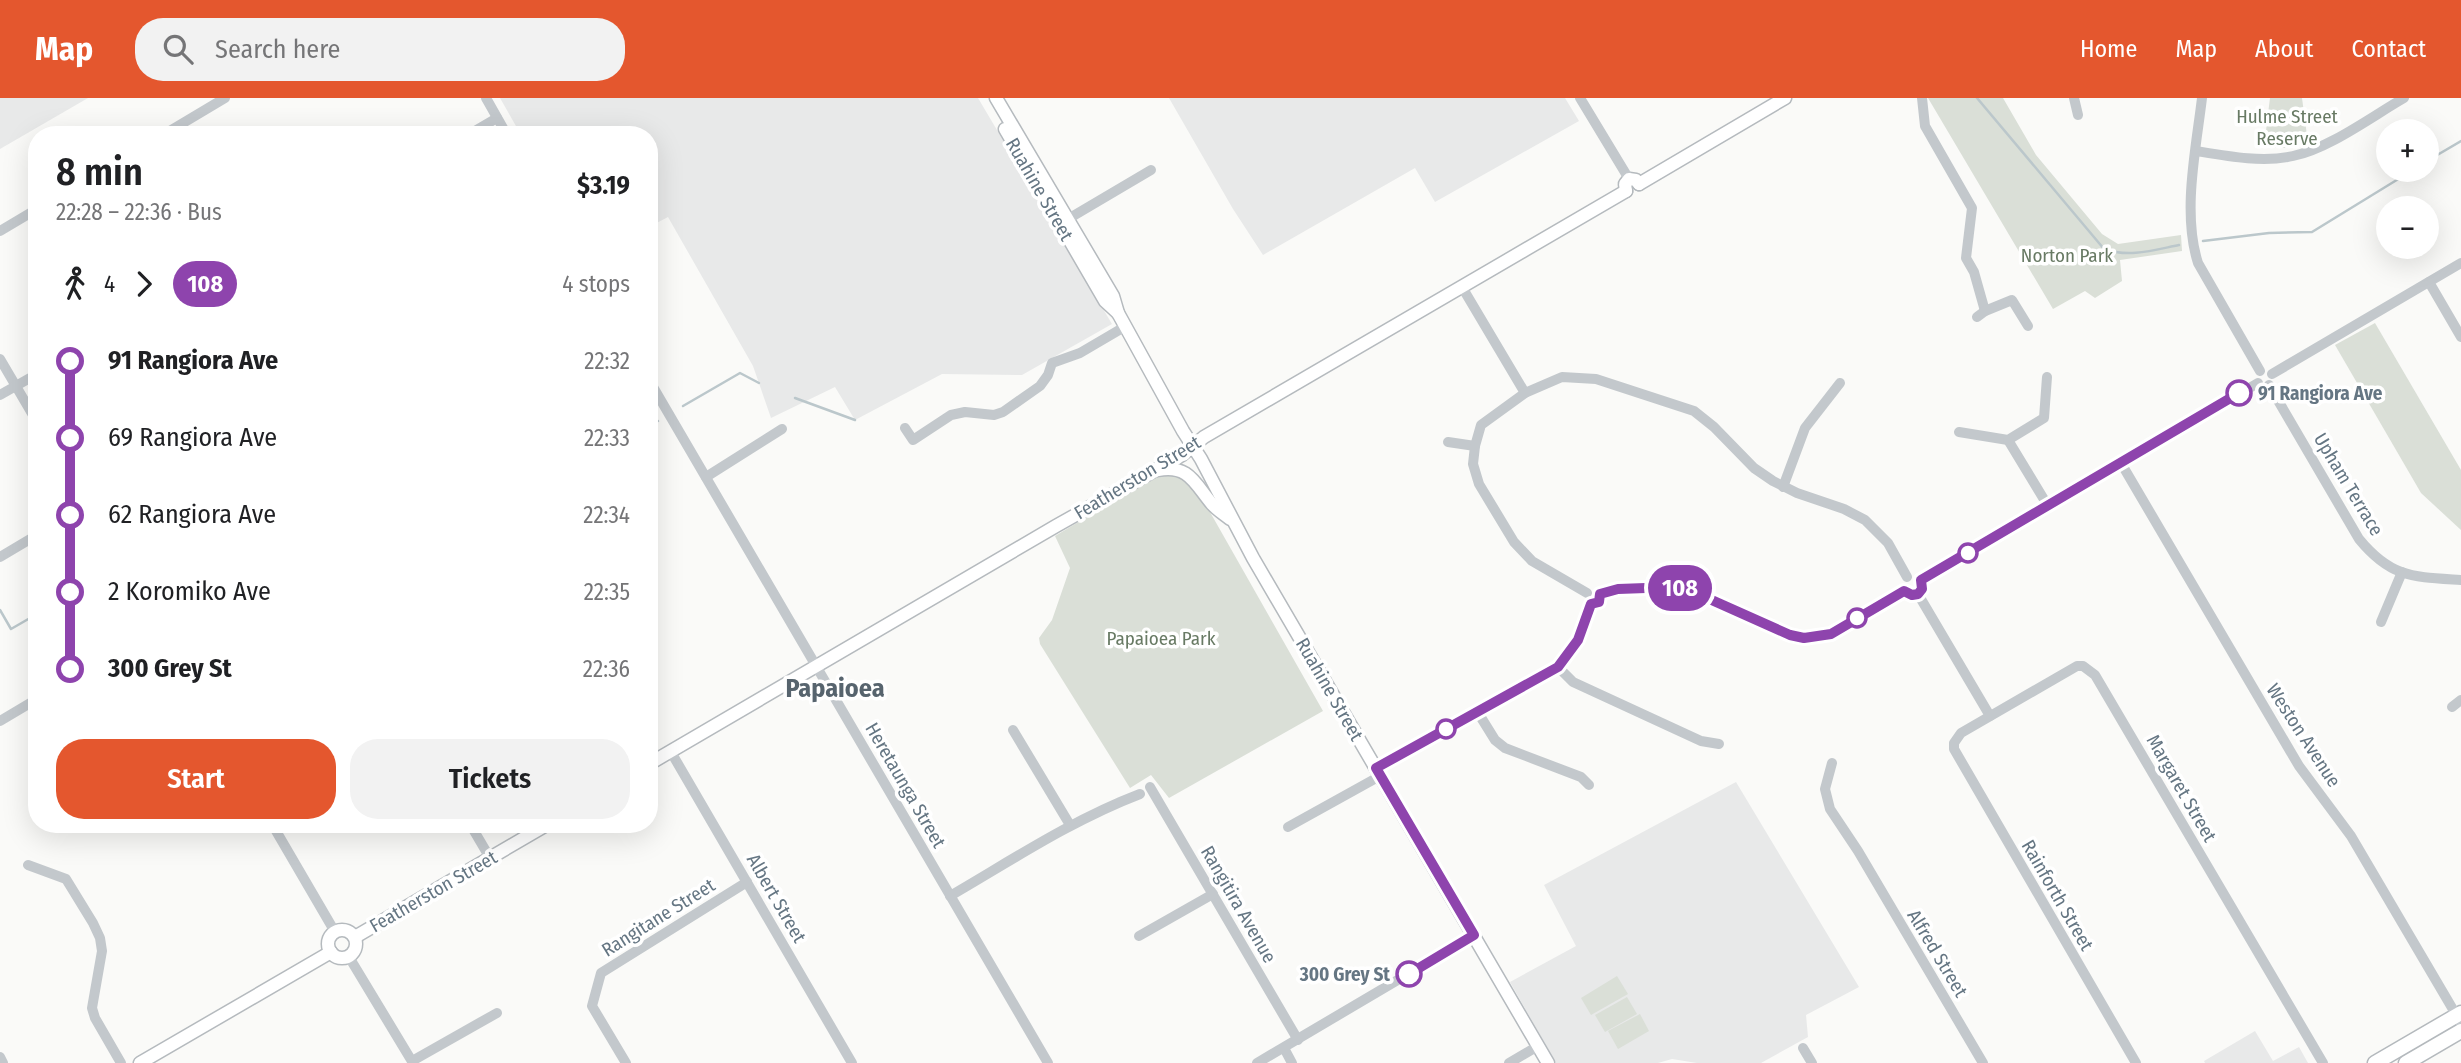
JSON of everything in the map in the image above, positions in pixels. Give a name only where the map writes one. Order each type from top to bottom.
[{"type":"highway","points":[[2375,1063],[2460,1017]]},
{"type":"highway","points":[[2406,1063],[2461,1031]]},
{"type":"main road","name":"Ruahine Street","points":[[987,98],[1105,301],[1118,313]]},
{"type":"main road","name":"Ruahine Street","points":[[996,98],[1113,296],[1118,313],[1253,558],[1548,1063]]},
{"type":"main road","name":"Featherston Street","points":[[658,759],[1182,455],[1192,446],[1631,185],[1785,98]]},
{"type":"main road","points":[[1154,471],[1178,470],[1189,475],[1214,507],[1234,521]]},
{"type":"main road","name":"Featherston Street","points":[[355,937],[533,833]]},
{"type":"main road","points":[[344,930],[355,937],[356,947],[349,957],[338,958],[331,952],[328,944],[335,932],[344,930]]},
{"type":"main road","points":[[140,1063],[162,1057],[331,952]]},
{"type":"street","points":[[178,126],[225,98]]},
{"type":"street","points":[[486,98],[502,126]]},
{"type":"street","points":[[1580,98],[1631,185]]},
{"type":"street","points":[[1922,98],[1925,126],[1972,208],[1966,258],[1974,272],[1981,314],[2012,300],[2028,326]]},
{"type":"street","points":[[2074,98],[2078,115]]},
{"type":"street","points":[[2202,98],[2190,220],[2195,253],[2260,371]]},
{"type":"street","points":[[2196,151],[2262,158],[2309,152],[2404,98]]},
{"type":"street","points":[[484,126],[498,118]]},
{"type":"street","points":[[1068,219],[1151,170]]},
{"type":"street","points":[[0,230],[28,214]]},
{"type":"street","points":[[2272,374],[2461,263]]},
{"type":"street","points":[[2429,282],[2461,337]]},
{"type":"street","points":[[1462,287],[1525,393]]},
{"type":"street","points":[[905,428],[912,440],[951,415],[965,412],[994,415],[1003,412],[1045,381],[1052,363],[1080,353],[1126,326]]},
{"type":"street","points":[[0,359],[28,407]]},
{"type":"street","points":[[2267,370],[2272,374],[2273,379],[2265,387],[2258,383],[2256,378],[2260,371],[2267,370]]},
{"type":"street","points":[[1587,593],[1532,561],[1514,542],[1479,484],[1473,464],[1481,425],[1525,393],[1562,377],[1596,379],[1682,405],[1703,417],[1754,468],[1783,487],[1844,509],[1865,520],[1888,544],[1907,576]]},
{"type":"street","points":[[1959,432],[2008,440],[2044,418],[2047,377]]},
{"type":"street","points":[[0,395],[28,379]]},
{"type":"street","points":[[1783,487],[1805,428],[1840,383]]},
{"type":"street","points":[[1921,580],[2258,383]]},
{"type":"street","name":"Upham Terrace","points":[[2269,385],[2359,539],[2374,558],[2402,572],[2426,578],[2461,580]]},
{"type":"street","name":"Heretaunga Street","points":[[658,395],[1048,1063]]},
{"type":"street","points":[[706,477],[782,429]]},
{"type":"street","points":[[2008,440],[2048,506]]},
{"type":"street","points":[[1448,442],[1475,446]]},
{"type":"street","name":"Weston Avenue","points":[[2121,463],[2299,766],[2351,836],[2460,1017]]},
{"type":"street","points":[[0,556],[28,540]]},
{"type":"street","points":[[2381,622],[2402,572]]},
{"type":"street","points":[[1913,575],[1921,580],[1922,589],[1918,594],[1912,595],[1904,591],[1902,583],[1907,576],[1913,575]]},
{"type":"street","points":[[1600,594],[1618,589],[1687,589],[1790,635],[1804,638],[1831,634],[1904,591]]},
{"type":"street","points":[[1587,593],[1595,590],[1600,594]]},
{"type":"street","points":[[1587,593],[1586,600],[1591,604]]},
{"type":"street","points":[[1591,604],[1599,602],[1600,594]]},
{"type":"street","points":[[1918,594],[1990,716]]},
{"type":"street","points":[[1288,827],[1478,711],[1558,667],[1578,640],[1591,604]]},
{"type":"street","name":"Margaret Street","points":[[1954,743],[1961,733],[2070,669],[2083,666],[2095,675],[2323,1063]]},
{"type":"street","points":[[1558,667],[1573,682],[1701,741],[1719,744]]},
{"type":"street","points":[[2452,707],[2461,700]]},
{"type":"street","points":[[0,720],[28,704]]},
{"type":"street","points":[[1478,711],[1495,740],[1505,748],[1581,777],[1589,785]]},
{"type":"street","points":[[1013,730],[1070,825]]},
{"type":"street","name":"Rainforth Street","points":[[1954,743],[1956,756],[2136,1063]]},
{"type":"street","name":"Albert Street","points":[[671,752],[852,1063]]},
{"type":"street","name":"Alfred Street","points":[[1832,763],[1825,789],[1827,801],[1983,1063]]},
{"type":"street","name":"Rangitira Avenue","points":[[1150,787],[1298,1040]]},
{"type":"street","points":[[950,897],[1070,825],[1140,794]]},
{"type":"street","points":[[277,833],[335,932]]},
{"type":"street","points":[[475,833],[490,858]]},
{"type":"street","points":[[28,866],[66,880],[93,923],[102,951],[92,1008],[121,1063]]},
{"type":"street","name":"Rangitane Street","points":[[626,1063],[592,1006],[601,973],[747,882]]},
{"type":"street","points":[[1139,936],[1213,894]]},
{"type":"street","points":[[1257,1063],[1474,935]]},
{"type":"street","points":[[349,957],[413,1062],[498,1013]]},
{"type":"street","points":[[1509,1063],[1538,1046]]},
{"type":"street","points":[[1284,1048],[1292,1063]]},
{"type":"street","points":[[1803,1048],[1812,1063]]},
{"type":"street","points":[[0,1057],[3,1063]]},
{"type":"shaded area","points":[[0,98],[88,98],[40,126],[28,126],[28,133],[0,149]]},
{"type":"shaded area","points":[[500,98],[978,98],[1112,324],[1022,375],[942,374],[855,420],[835,387],[771,418],[753,366],[668,217],[658,222],[658,126],[516,126]]},
{"type":"shaded area","points":[[1169,98],[1565,98],[1579,121],[1435,202],[1415,168],[1263,255],[1233,209]]},
{"type":"shaded area","points":[[1736,782],[1859,987],[1806,1015],[1808,1037],[1761,1063],[1697,1063],[1672,1059],[1658,1063],[1556,1063],[1510,982],[1576,946],[1544,885]]},
{"type":"shaded area","points":[[2255,1031],[2273,1061],[2299,1047],[2308,1063],[2205,1063],[2204,1061]]},
{"type":"green space","name":"Norton Park","points":[[1928,98],[2003,98],[2036,155],[2102,234],[2118,244],[2181,235],[2182,251],[2120,260],[2122,281],[2095,298],[2085,291],[2053,309]]},
{"type":"green space","name":"Hulme Street Reserve","points":[[2270,98],[2302,98],[2308,143],[2284,148],[2264,147]]},
{"type":"green space","points":[[2375,323],[2461,470],[2461,530],[2421,493],[2335,345]]},
{"type":"green space","name":"Papaioea Park","points":[[1181,461],[1323,711],[1169,798],[1151,775],[1130,788],[1040,644],[1039,638],[1052,620],[1070,568],[1055,536]]},
{"type":"green space","points":[[1617,976],[1628,994],[1591,1015],[1581,998]]},
{"type":"green space","points":[[1627,997],[1637,1014],[1605,1032],[1595,1015]]},
{"type":"green space","points":[[1640,1014],[1649,1031],[1618,1049],[1608,1031]]},
{"type":"waterway","points":[[1977,98],[2104,249],[2132,253],[2179,245]]},
{"type":"waterway","points":[[2439,154],[2461,141]]},
{"type":"waterway","points":[[2203,241],[2269,233],[2312,232],[2393,182]]},
{"type":"waterway","points":[[683,406],[740,373],[759,383]]},
{"type":"waterway","points":[[795,398],[855,420]]},
{"type":"waterway","points":[[0,610],[11,629],[28,619]]},
{"type":"bus line","name":"108","points":[[1409,974],[1474,935],[1376,768],[1558,667],[1578,640],[1591,604],[1599,602],[1600,594],[1618,589],[1687,589],[1790,635],[1816,638],[1831,634],[1904,591],[1912,595],[1918,594],[1922,589],[1921,580],[2239,393]]},
{"type":"place","name":"91 Rangiora Ave","points":[[2239,393]]},
{"type":"place","name":"300 Grey St","points":[[1409,974]]},
{"type":"district","name":"Papaioea","points":[[835,688]]}]
